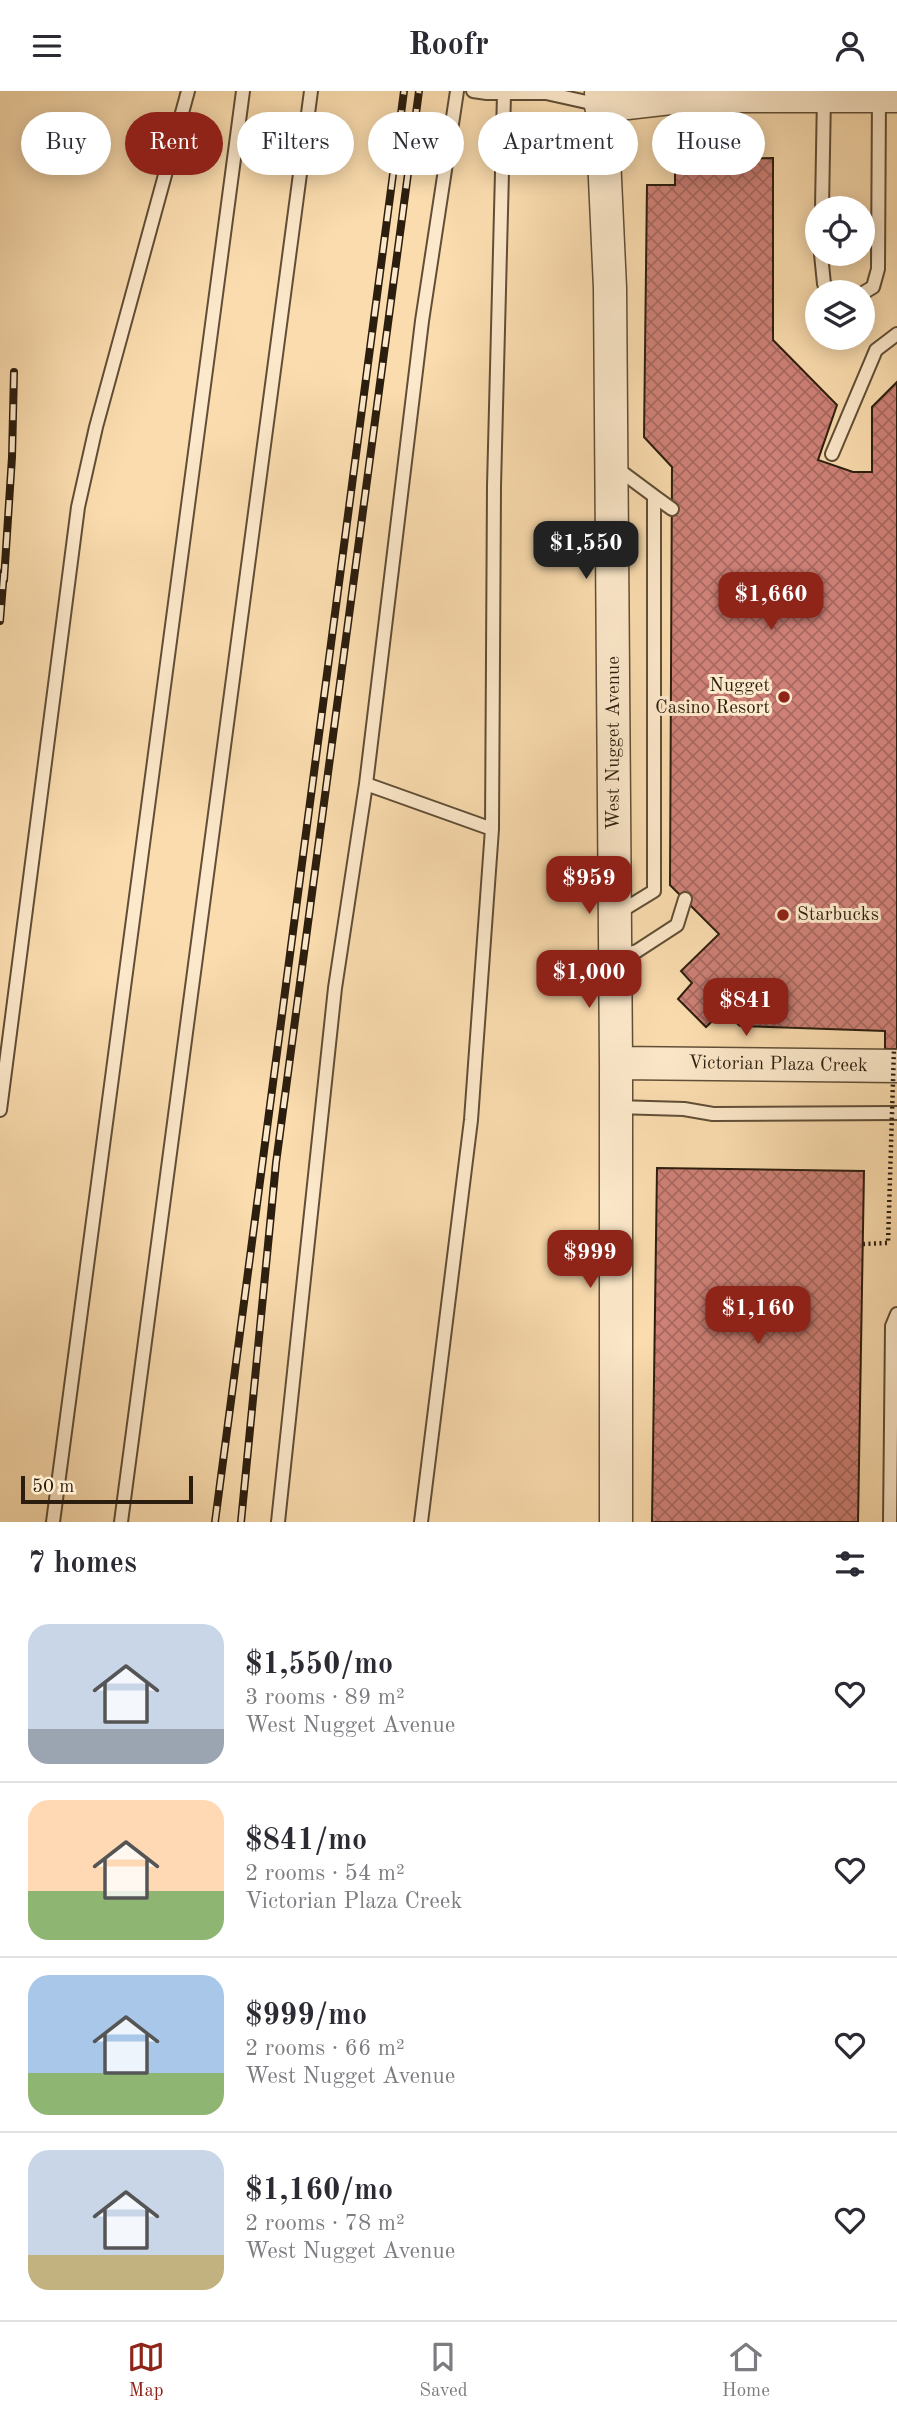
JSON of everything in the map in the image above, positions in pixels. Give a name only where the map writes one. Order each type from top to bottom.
[{"type":"street","points":[[601,98],[888,96]]},
{"type":"street","name":"West Nugget Avenue","points":[[601,98],[610,288],[612,464],[617,1522]]},
{"type":"street","name":"Victorian Plaza Creek","points":[[616,1063],[896,1057]]},
{"type":"lane","points":[[0,1110],[78,507],[96,427],[188,91]]},
{"type":"lane","points":[[53,1522],[243,91]]},
{"type":"lane","points":[[121,1522],[311,91]]},
{"type":"lane","points":[[278,1522],[335,988],[366,784],[422,321],[457,91]]},
{"type":"lane","points":[[473,91],[601,98]]},
{"type":"lane","points":[[421,1522],[471,1120],[492,829],[494,486],[504,94]]},
{"type":"lane","points":[[822,196],[824,95]]},
{"type":"lane","points":[[875,280],[878,269],[880,143],[888,96]]},
{"type":"lane","points":[[832,454],[876,350],[897,334]]},
{"type":"lane","points":[[612,464],[672,509]]},
{"type":"lane","points":[[615,915],[654,891],[654,496]]},
{"type":"lane","points":[[366,784],[492,829]]},
{"type":"lane","points":[[615,957],[637,951],[677,925],[685,899]]},
{"type":"lane","points":[[616,1107],[684,1109],[713,1114],[897,1113]]},
{"type":"lane","points":[[890,1522],[892,1326],[897,1314]]},
{"type":"path","points":[[863,1244],[888,1244],[896,1057]]},
{"type":"building","name":"Nugget Casino Resort","points":[[765,158],[773,158],[773,340],[837,405],[818,460],[853,472],[872,472],[872,407],[897,382],[897,1049],[885,1049],[885,1031],[740,1026],[723,1011],[706,1027],[678,999],[692,983],[681,971],[719,934],[670,885],[672,467],[644,437],[647,185],[675,185],[675,175],[765,175]]},
{"type":"building","points":[[657,1168],[864,1171],[858,1522],[652,1522]]},
{"type":"railway","points":[[215,1522],[404,91]]},
{"type":"railway","points":[[241,1522],[276,1163],[419,91]]},
{"type":"railway","points":[[4,580],[14,372]]},
{"type":"railway","points":[[0,621],[4,571]]},
{"type":"place","name":"Nugget Casino Resort","points":[[784,697]]},
{"type":"place","name":"Starbucks","points":[[783,915]]}]
